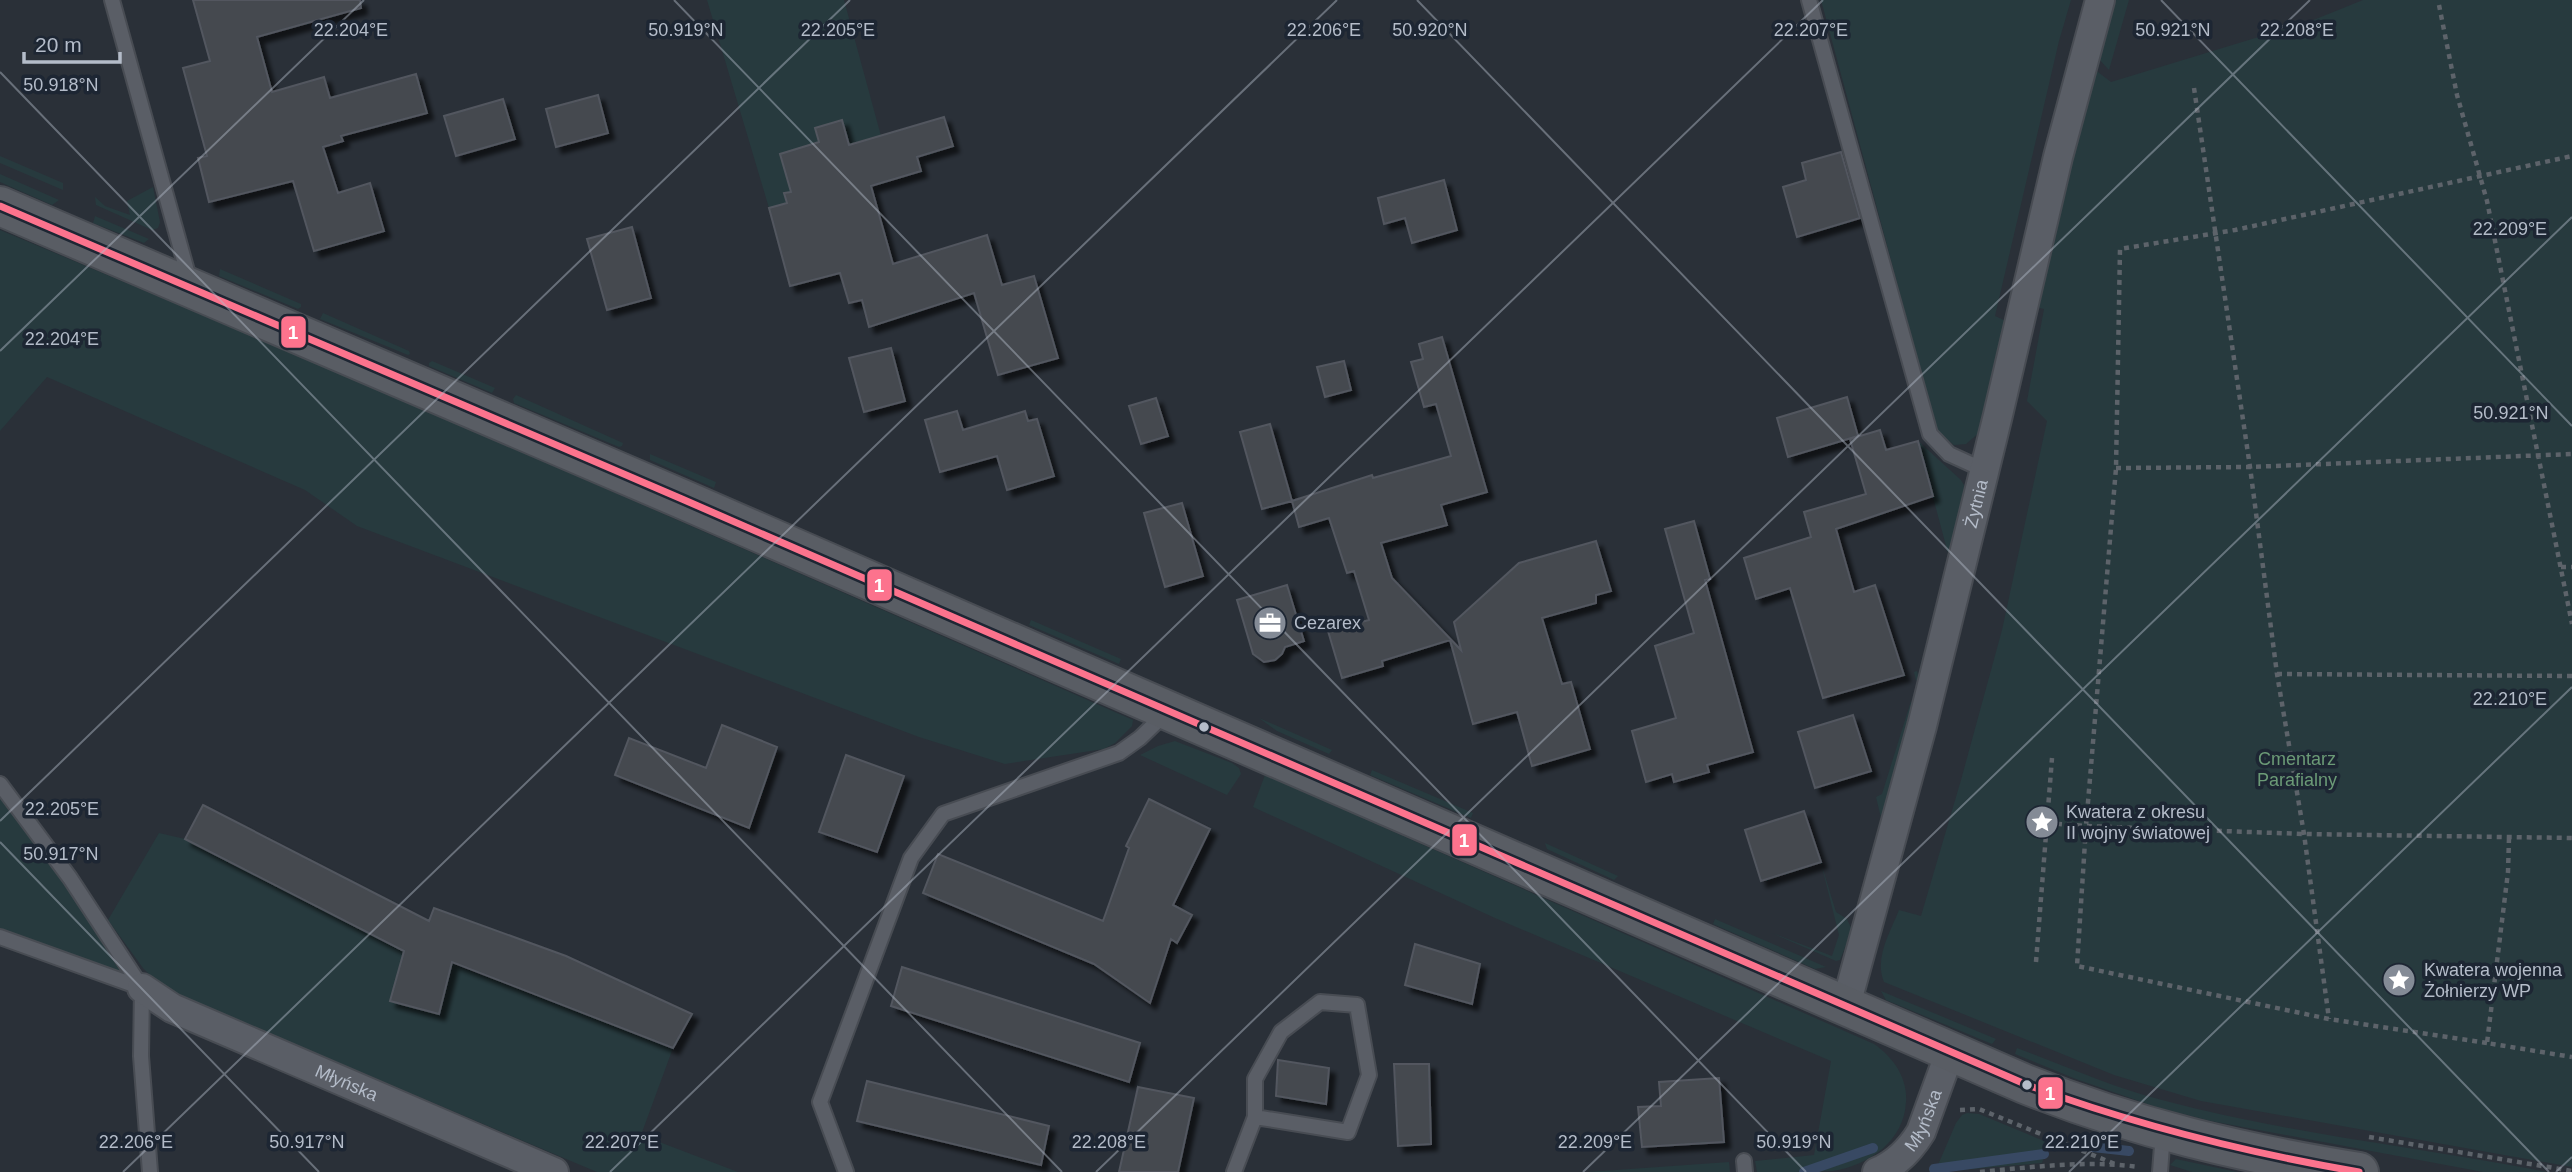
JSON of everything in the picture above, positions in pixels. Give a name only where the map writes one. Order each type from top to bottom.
[{"type":"street","name":"Żytnia","points":[[1846,1005],[1922,726],[2058,157],[2100,0]]},
{"type":"street","points":[[0,206],[2077,1105],[2164,1132],[2281,1160],[2362,1154]]},
{"type":"street","name":"Młyńska","points":[[142,988],[172,1008],[554,1172]]},
{"type":"street","name":"Młyńska","points":[[1877,1172],[1887,1168],[1914,1144],[1921,1132],[1950,1052]]},
{"type":"lane","points":[[112,0],[193,290]]},
{"type":"lane","points":[[1810,0],[1930,434],[1949,454],[1984,470]]},
{"type":"lane","points":[[846,1172],[821,1102],[911,858],[943,814],[1119,753],[1140,738],[1167,711]]},
{"type":"lane","name":"Młyńska","points":[[0,784],[70,878],[142,988]]},
{"type":"lane","name":"Młyńska","points":[[0,937],[142,988]]},
{"type":"lane","points":[[142,988],[141,1056],[150,1172]]},
{"type":"lane","points":[[1234,1172],[1255,1117],[1255,1079],[1281,1032],[1320,1002],[1357,1005],[1369,1075],[1348,1132],[1255,1117]]},
{"type":"lane","points":[[2160,1171],[2164,1132]]},
{"type":"path","points":[[2439,5],[2457,94],[2489,214],[2572,624]]},
{"type":"path","points":[[2194,88],[2329,1019]]},
{"type":"path","points":[[2572,156],[2216,233],[2120,249],[2116,468],[2077,965],[2329,1019],[2572,1058]]},
{"type":"path","points":[[2116,468],[2250,467],[2572,454]]},
{"type":"path","points":[[2561,567],[2572,567]]},
{"type":"path","points":[[2277,674],[2572,676]]},
{"type":"path","points":[[2036,962],[2052,758]]},
{"type":"path","points":[[2047,823],[2304,834],[2572,838]]},
{"type":"path","points":[[2487,1043],[2508,872],[2509,838]]},
{"type":"path","points":[[1955,1113],[1962,1109],[1979,1109],[2115,1164]]},
{"type":"path","points":[[2362,1154],[2572,1171]]},
{"type":"path","points":[[1980,1172],[2060,1165],[2115,1164],[2160,1171]]},
{"type":"green space","points":[[707,0],[844,0],[881,136],[849,145],[842,120],[815,128],[819,142],[780,154],[791,192],[784,194],[787,203],[769,208]]},
{"type":"green space","points":[[1821,0],[2071,0],[1995,316],[2006,321],[1980,432],[1966,444],[1954,445],[1937,431]]},
{"type":"green space","points":[[2112,0],[2129,0],[2109,70],[2096,56]]},
{"type":"green space","name":"Cmentarz Parafialny","points":[[2363,0],[2572,0],[2572,1167],[2201,1101],[2114,1075],[1884,982],[1881,973],[1884,946],[1899,910],[1921,916],[2002,630],[2047,421],[2027,401],[2044,309],[2032,306],[2094,69],[2111,82],[2311,21]]},
{"type":"green space","points":[[0,156],[63,183],[63,190],[0,163]]},
{"type":"green space","points":[[0,174],[59,200],[52,205],[0,182]]},
{"type":"green space","points":[[153,187],[160,222],[158,228],[152,230],[96,205],[95,197],[105,206],[130,215],[127,201]]},
{"type":"green space","points":[[95,216],[149,239],[144,243],[93,223]]},
{"type":"green space","points":[[0,230],[426,411],[1133,720],[1132,726],[1115,743],[1104,749],[1005,764],[919,737],[357,526],[305,490],[47,377],[0,431]]},
{"type":"green space","points":[[220,269],[301,304],[301,307],[298,309],[219,276]]},
{"type":"green space","points":[[323,313],[409,351],[410,354],[320,319]]},
{"type":"green space","points":[[432,361],[495,388],[492,393],[429,366]]},
{"type":"green space","points":[[516,395],[623,443],[622,446],[514,403]]},
{"type":"green space","points":[[1918,441],[1961,480],[1966,489],[1920,683],[1914,672],[1917,671],[1918,675],[1949,557]]},
{"type":"green space","points":[[650,454],[716,482],[714,488],[650,460]]},
{"type":"green space","points":[[1031,620],[1121,659],[1119,664],[1029,625]]},
{"type":"green space","points":[[1911,701],[1914,708],[1882,822],[1876,797],[1882,794]]},
{"type":"green space","points":[[1259,718],[1332,750],[1329,754],[1277,731]]},
{"type":"green space","points":[[1175,741],[1239,768],[1241,774],[1227,795],[1140,755]]},
{"type":"green space","points":[[1372,770],[1473,813],[1471,818],[1370,775]]},
{"type":"green space","points":[[1265,775],[1874,1044],[1893,1062],[1905,1085],[1906,1102],[1899,1128],[1882,1149],[1846,1168],[1833,1171],[1757,1172],[1755,1161],[1814,1155],[1831,1061],[1495,918],[1253,807]]},
{"type":"green space","points":[[0,798],[55,870],[123,971],[0,929]]},
{"type":"green space","points":[[159,833],[185,839],[411,955],[416,950],[673,1048],[641,1135],[738,1172],[597,1172],[164,989],[143,968],[108,920]]},
{"type":"green space","points":[[1545,843],[1618,876],[1614,880],[1547,849]]},
{"type":"green space","points":[[1821,863],[1836,912],[1847,919],[1852,930],[1840,960],[1836,961],[1772,933],[1832,956],[1839,935]]},
{"type":"green space","points":[[1715,919],[1826,967],[1815,969],[1713,924]]},
{"type":"green space","points":[[1881,991],[1996,1039],[1992,1044],[1886,1000]]},
{"type":"green space","points":[[2017,1048],[2125,1089],[2209,1112],[2547,1172],[2483,1172],[2211,1121],[2156,1107],[2076,1079],[2015,1054]]},
{"type":"green space","points":[[1967,1113],[1979,1114],[2049,1143],[2042,1163],[1935,1172],[1956,1123]]},
{"type":"green space","points":[[2176,1159],[2237,1172],[2192,1172],[2170,1165]]},
{"type":"green space","points":[[1729,1162],[1730,1172],[1588,1172]]},
{"type":"building","points":[[193,0],[360,0],[361,8],[257,37],[272,92],[324,77],[330,98],[416,74],[427,113],[341,136],[343,141],[323,147],[338,193],[370,183],[384,231],[314,251],[293,181],[209,202],[198,158],[207,156],[183,68],[210,61]]},
{"type":"building","points":[[598,95],[608,133],[556,147],[546,109]]},
{"type":"building","points":[[503,99],[515,139],[456,156],[444,116]]},
{"type":"building","points":[[944,117],[953,146],[917,157],[921,171],[871,186],[893,264],[987,235],[1002,285],[1034,276],[1058,358],[998,375],[974,293],[869,327],[862,300],[849,303],[840,273],[790,286],[769,208],[787,203],[784,193],[791,192],[780,154],[819,142],[815,128],[842,120],[849,145]]},
{"type":"building","points":[[1841,152],[1860,218],[1797,237],[1783,187],[1806,180],[1802,163]]},
{"type":"building","points":[[1444,180],[1457,230],[1412,243],[1405,218],[1384,224],[1378,198]]},
{"type":"building","points":[[632,227],[651,298],[607,310],[587,239]]},
{"type":"building","points":[[1442,337],[1487,492],[1441,505],[1447,525],[1381,543],[1392,578],[1461,650],[1454,622],[1519,563],[1596,541],[1611,591],[1596,595],[1596,603],[1542,618],[1562,684],[1571,682],[1590,749],[1532,766],[1517,712],[1473,724],[1450,640],[1382,661],[1383,666],[1342,678],[1328,631],[1369,620],[1354,571],[1347,573],[1329,518],[1299,527],[1292,501],[1372,475],[1373,478],[1451,456],[1436,404],[1424,407],[1411,362],[1423,359],[1419,344]]},
{"type":"building","points":[[891,348],[905,401],[864,412],[849,358]]},
{"type":"building","points":[[1344,361],[1351,390],[1325,397],[1317,367]]},
{"type":"building","points":[[1847,397],[1858,436],[1788,457],[1777,418]]},
{"type":"building","points":[[1156,398],[1168,436],[1141,444],[1129,406]]},
{"type":"building","points":[[957,411],[963,430],[1025,411],[1028,421],[1037,419],[1054,476],[1007,490],[997,456],[940,472],[925,420]]},
{"type":"building","points":[[1270,424],[1292,501],[1262,509],[1240,432]]},
{"type":"building","points":[[1880,430],[1886,450],[1918,441],[1933,496],[1836,529],[1854,592],[1875,585],[1904,675],[1823,698],[1790,588],[1756,599],[1744,558],[1811,537],[1804,512],[1866,494],[1850,439]]},
{"type":"building","points":[[1182,503],[1203,576],[1165,587],[1144,513]]},
{"type":"building","points":[[1694,521],[1710,579],[1705,580],[1753,752],[1707,765],[1709,772],[1674,782],[1672,774],[1646,782],[1632,731],[1676,718],[1655,646],[1694,633],[1665,529]]},
{"type":"building","points":[[1287,585],[1304,641],[1285,647],[1275,660],[1264,662],[1253,654],[1237,600]]},
{"type":"building","points":[[1853,715],[1871,771],[1815,788],[1798,732]]},
{"type":"building","points":[[722,725],[777,747],[749,828],[615,775],[629,738],[706,768]]},
{"type":"building","points":[[846,755],[904,776],[877,852],[819,832]]},
{"type":"building","points":[[1149,799],[1210,829],[1173,905],[1192,915],[1177,943],[1171,939],[1150,1003],[1094,964],[923,893],[938,854],[1103,921],[1129,848],[1126,846]]},
{"type":"building","points":[[203,805],[429,921],[434,908],[566,956],[692,1014],[673,1048],[452,962],[439,1014],[390,1001],[404,951],[185,839]]},
{"type":"building","points":[[1804,811],[1821,862],[1761,881],[1745,830]]},
{"type":"building","points":[[1415,944],[1480,964],[1472,1004],[1405,985]]},
{"type":"building","points":[[902,967],[1140,1043],[1129,1082],[891,1006]]},
{"type":"building","points":[[1278,1060],[1329,1068],[1326,1104],[1276,1096]]},
{"type":"building","points":[[1394,1064],[1429,1064],[1431,1144],[1398,1146]]},
{"type":"building","points":[[1719,1078],[1724,1142],[1642,1147],[1638,1107],[1661,1106],[1659,1082]]},
{"type":"building","points":[[867,1081],[1049,1126],[1041,1165],[857,1121]]},
{"type":"building","points":[[1138,1087],[1194,1098],[1178,1172],[1119,1172]]},
{"type":"waterway","points":[[2093,1147],[2129,1151]]},
{"type":"waterway","points":[[1804,1172],[1873,1148]]},
{"type":"waterway","points":[[1934,1169],[2044,1154]]},
{"type":"transit line","name":"1","points":[[0,206],[682,499],[2025,1084],[2148,1125],[2274,1156],[2359,1172]]},
{"type":"place","name":"Cezarex","points":[[1270,623]]},
{"type":"place","name":"Kwatera z okresu II wojny światowej","points":[[2042,822]]},
{"type":"place","name":"Kwatera wojenna Żołnierzy WP","points":[[2399,980]]}]
